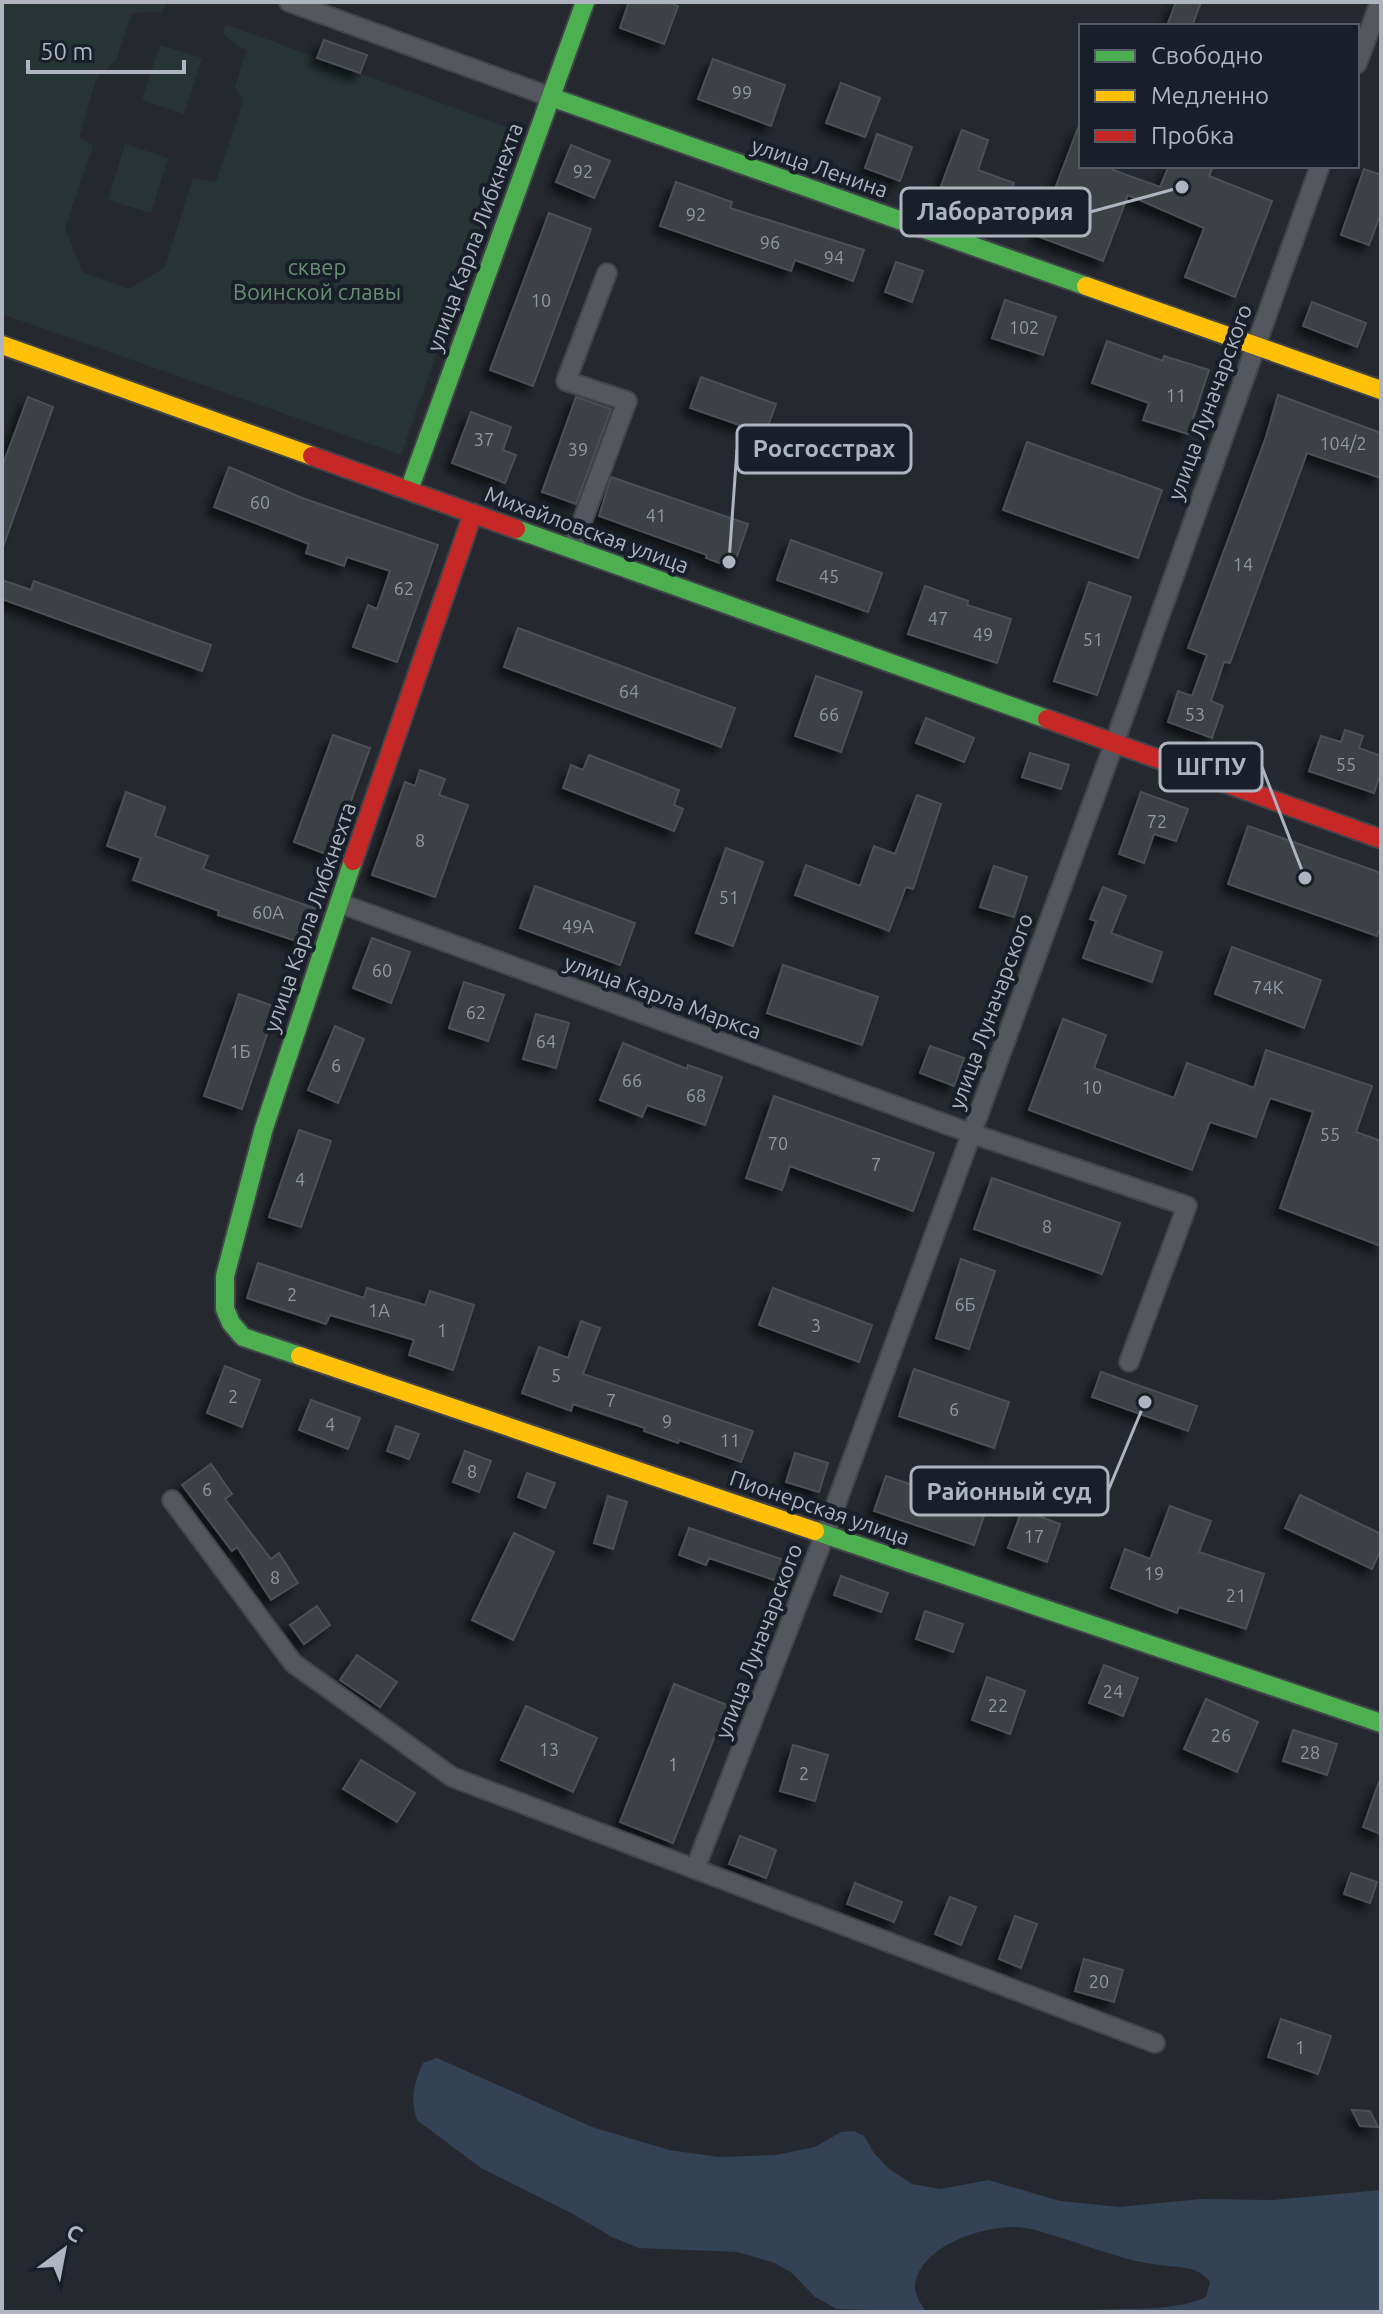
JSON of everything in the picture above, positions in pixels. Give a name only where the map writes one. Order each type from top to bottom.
[{"type":"street","name":"улица Ленина","points":[[289,2],[1381,390]]},
{"type":"street","name":"улица Карла Либкнехта","points":[[409,490],[424,441],[585,2]]},
{"type":"street","points":[[1359,59],[1380,2]]},
{"type":"street","name":"улица Луначарского","points":[[695,1869],[825,1534],[1114,744],[1319,168]]},
{"type":"street","points":[[572,549],[627,401],[566,381],[607,273]]},
{"type":"street","name":"Михайловская улица","points":[[2,345],[1381,839]]},
{"type":"street","name":"улица Карла Либкнехта","points":[[243,1337],[231,1326],[225,1314],[225,1276],[264,1128],[473,513]]},
{"type":"street","name":"улица Карла Маркса","points":[[339,903],[970,1133],[1187,1206],[1129,1362]]},
{"type":"street","name":"Пионерская улица","points":[[243,1337],[1381,1723]]},
{"type":"street","points":[[172,1500],[293,1663],[452,1777],[1155,2043]]},
{"type":"green space","name":"сквер Воинской славы","points":[[2,2],[167,3],[162,12],[132,13],[116,60],[96,79],[79,138],[93,145],[65,228],[82,272],[129,289],[165,267],[193,178],[216,182],[244,99],[235,88],[246,51],[223,34],[225,24],[515,130],[401,455],[2,314]]},
{"type":"green space","points":[[160,45],[202,58],[184,114],[142,100]]},
{"type":"green space","points":[[125,144],[168,158],[151,213],[108,200]]},
{"type":"water","points":[[437,2058],[592,2127],[669,2150],[719,2157],[776,2155],[815,2147],[841,2132],[854,2131],[864,2136],[888,2168],[912,2184],[941,2189],[988,2180],[1060,2201],[1119,2207],[1201,2199],[1273,2200],[1381,2190],[1381,2312],[1071,2312],[1176,2306],[1206,2297],[1210,2282],[1194,2270],[1136,2261],[1018,2227],[968,2235],[928,2259],[915,2284],[926,2312],[837,2309],[815,2297],[792,2273],[775,2263],[738,2252],[639,2248],[481,2168],[417,2120],[413,2098],[417,2077],[423,2063]]},
{"type":"building","points":[[629,2],[667,2],[678,6],[664,44],[620,28]]},
{"type":"building","points":[[1176,2],[1201,2],[1193,24],[1168,24]]},
{"type":"building","points":[[324,40],[367,55],[360,73],[317,58]]},
{"type":"building","points":[[713,59],[785,85],[771,126],[698,99]]},
{"type":"building","points":[[841,83],[880,98],[865,137],[826,123]]},
{"type":"building","points":[[1079,126],[1079,168],[1114,168],[1160,187],[1168,168],[1212,168],[1209,176],[1272,201],[1235,297],[1185,277],[1204,228],[1128,195],[1103,261],[1037,236]]},
{"type":"building","points":[[962,130],[988,140],[978,170],[1014,183],[1002,217],[938,194]]},
{"type":"building","points":[[877,134],[912,147],[900,181],[865,168]]},
{"type":"building","points":[[571,145],[610,161],[594,198],[556,182]]},
{"type":"building","points":[[1364,169],[1381,175],[1381,213],[1369,245],[1341,235]]},
{"type":"building","points":[[676,182],[732,202],[730,208],[864,250],[853,281],[795,260],[791,271],[660,226]]},
{"type":"building","points":[[549,213],[591,229],[533,386],[490,370]]},
{"type":"building","points":[[896,262],[923,271],[912,302],[885,292]]},
{"type":"building","points":[[1005,300],[1056,317],[1043,355],[992,338]]},
{"type":"building","points":[[1312,302],[1366,323],[1357,347],[1303,326]]},
{"type":"building","points":[[1107,341],[1163,361],[1164,356],[1209,370],[1188,434],[1143,420],[1149,403],[1092,383]]},
{"type":"building","points":[[701,377],[776,404],[765,434],[690,408]]},
{"type":"building","points":[[1278,395],[1381,433],[1381,478],[1307,453],[1230,663],[1224,662],[1211,701],[1223,706],[1212,738],[1168,722],[1178,691],[1192,696],[1207,655],[1188,648],[1266,437]]},
{"type":"building","points":[[28,397],[53,407],[3,547],[2,467]]},
{"type":"building","points":[[576,397],[611,409],[576,504],[542,492]]},
{"type":"building","points":[[471,412],[511,427],[503,450],[516,455],[505,483],[452,463]]},
{"type":"building","points":[[1027,442],[1162,490],[1138,558],[1003,510]]},
{"type":"building","points":[[229,467],[305,499],[438,545],[397,662],[353,647],[368,605],[377,609],[390,571],[347,557],[344,566],[306,553],[309,544],[214,507]]},
{"type":"building","points":[[611,477],[748,524],[733,568],[706,558],[707,555],[599,516]]},
{"type":"building","points":[[791,540],[882,573],[868,612],[777,580]]},
{"type":"building","points":[[2,580],[31,590],[34,581],[211,645],[202,671],[2,599]]},
{"type":"building","points":[[1089,582],[1131,597],[1097,695],[1054,681]]},
{"type":"building","points":[[925,586],[968,601],[967,605],[1011,619],[997,663],[908,634]]},
{"type":"building","points":[[518,628],[735,708],[721,747],[504,667]]},
{"type":"building","points":[[816,676],[862,692],[841,752],[795,736]]},
{"type":"building","points":[[926,718],[974,738],[964,762],[916,743]]},
{"type":"building","points":[[1345,730],[1363,736],[1359,748],[1381,756],[1381,772],[1374,793],[1309,771],[1321,736],[1341,742]]},
{"type":"building","points":[[333,735],[370,748],[331,856],[294,842]]},
{"type":"building","points":[[1030,753],[1069,765],[1061,789],[1022,777]]},
{"type":"building","points":[[589,755],[679,790],[674,805],[683,809],[674,831],[563,788],[571,765],[583,770]]},
{"type":"building","points":[[420,770],[445,779],[439,795],[468,805],[435,897],[372,875],[405,782],[415,786]]},
{"type":"building","points":[[126,792],[165,807],[155,836],[208,856],[203,869],[317,909],[305,944],[218,915],[219,911],[133,880],[141,858],[107,846]]},
{"type":"building","points":[[1141,792],[1188,809],[1176,841],[1154,834],[1144,863],[1119,854]]},
{"type":"building","points":[[917,795],[941,804],[913,889],[906,887],[889,931],[795,895],[806,865],[860,886],[874,846],[895,854]]},
{"type":"building","points":[[1248,826],[1381,873],[1381,925],[1377,936],[1228,884]]},
{"type":"building","points":[[726,848],[763,862],[733,946],[696,933]]},
{"type":"building","points":[[994,866],[1027,877],[1014,917],[980,907]]},
{"type":"building","points":[[535,886],[635,923],[620,965],[520,928]]},
{"type":"building","points":[[1103,887],[1126,896],[1111,933],[1162,952],[1152,982],[1083,958],[1096,921],[1090,919]]},
{"type":"building","points":[[372,938],[410,952],[391,1003],[353,988]]},
{"type":"building","points":[[1232,947],[1321,980],[1304,1028],[1215,994]]},
{"type":"building","points":[[783,965],[878,997],[862,1045],[767,1013]]},
{"type":"building","points":[[464,982],[504,995],[488,1041],[449,1028]]},
{"type":"building","points":[[239,994],[276,1007],[242,1109],[204,1096]]},
{"type":"building","points":[[536,1014],[569,1023],[556,1068],[523,1059]]},
{"type":"building","points":[[1063,1019],[1106,1035],[1094,1068],[1174,1098],[1187,1063],[1254,1088],[1266,1050],[1372,1086],[1356,1132],[1381,1141],[1381,1246],[1280,1208],[1313,1112],[1270,1098],[1256,1137],[1210,1122],[1192,1170],[1029,1110]]},
{"type":"building","points":[[335,1026],[364,1039],[338,1103],[308,1090]]},
{"type":"building","points":[[623,1043],[687,1069],[688,1065],[722,1077],[705,1125],[647,1105],[642,1117],[600,1100]]},
{"type":"building","points":[[930,1046],[964,1058],[954,1086],[920,1073]]},
{"type":"building","points":[[774,1096],[934,1153],[913,1211],[790,1166],[782,1190],[746,1178]]},
{"type":"building","points":[[299,1130],[331,1141],[301,1227],[269,1217]]},
{"type":"building","points":[[992,1178],[1120,1223],[1102,1274],[974,1229]]},
{"type":"building","points":[[961,1259],[995,1271],[969,1349],[936,1338]]},
{"type":"building","points":[[258,1263],[364,1298],[367,1288],[425,1305],[430,1291],[474,1305],[453,1370],[409,1355],[414,1340],[330,1315],[326,1324],[247,1298]]},
{"type":"building","points":[[773,1288],[872,1325],[859,1362],[759,1325]]},
{"type":"building","points":[[581,1321],[600,1328],[583,1374],[753,1431],[741,1462],[679,1440],[678,1443],[644,1431],[645,1428],[573,1404],[571,1411],[522,1393],[539,1347],[568,1358]]},
{"type":"building","points":[[225,1366],[260,1380],[242,1427],[207,1413]]},
{"type":"building","points":[[914,1369],[1009,1402],[994,1448],[899,1416]]},
{"type":"building","points":[[1101,1372],[1197,1406],[1188,1431],[1092,1397]]},
{"type":"building","points":[[311,1400],[360,1418],[348,1449],[299,1430]]},
{"type":"building","points":[[396,1426],[419,1434],[409,1459],[387,1451]]},
{"type":"building","points":[[465,1451],[491,1461],[479,1492],[453,1482]]},
{"type":"building","points":[[795,1453],[828,1463],[819,1492],[786,1482]]},
{"type":"building","points":[[211,1464],[232,1494],[225,1499],[271,1559],[279,1553],[298,1583],[271,1600],[237,1547],[232,1551],[182,1485]]},
{"type":"building","points":[[527,1473],[555,1483],[545,1508],[518,1497]]},
{"type":"building","points":[[886,1476],[986,1510],[974,1545],[874,1511]]},
{"type":"building","points":[[1300,1495],[1381,1534],[1381,1549],[1372,1569],[1285,1528]]},
{"type":"building","points":[[608,1496],[627,1502],[613,1549],[594,1543]]},
{"type":"building","points":[[1170,1506],[1211,1521],[1199,1552],[1264,1574],[1246,1629],[1179,1607],[1177,1613],[1111,1588],[1125,1549],[1150,1559]]},
{"type":"building","points":[[1022,1510],[1060,1524],[1047,1562],[1008,1548]]},
{"type":"building","points":[[689,1528],[784,1560],[777,1581],[709,1558],[706,1565],[679,1555]]},
{"type":"building","points":[[514,1533],[554,1552],[513,1640],[472,1620]]},
{"type":"building","points":[[841,1576],[888,1593],[881,1612],[834,1595]]},
{"type":"building","points":[[317,1606],[330,1625],[304,1644],[290,1625]]},
{"type":"building","points":[[925,1611],[963,1624],[953,1652],[916,1639]]},
{"type":"building","points":[[357,1655],[397,1682],[380,1707],[340,1680]]},
{"type":"building","points":[[1104,1665],[1138,1678],[1123,1716],[1089,1703]]},
{"type":"building","points":[[987,1677],[1025,1691],[1010,1734],[972,1720]]},
{"type":"building","points":[[674,1684],[727,1705],[673,1843],[620,1822]]},
{"type":"building","points":[[1206,1699],[1258,1722],[1237,1772],[1184,1749]]},
{"type":"building","points":[[526,1706],[597,1738],[573,1792],[501,1760]]},
{"type":"building","points":[[1293,1730],[1337,1744],[1327,1775],[1283,1761]]},
{"type":"building","points":[[793,1745],[828,1755],[815,1801],[780,1791]]},
{"type":"building","points":[[361,1760],[415,1793],[397,1822],[343,1789]]},
{"type":"building","points":[[1381,1782],[1381,1834],[1363,1827]]},
{"type":"building","points":[[740,1836],[776,1850],[766,1878],[729,1864]]},
{"type":"building","points":[[1351,1873],[1377,1882],[1370,1903],[1344,1894]]},
{"type":"building","points":[[855,1883],[902,1902],[894,1922],[847,1904]]},
{"type":"building","points":[[950,1897],[976,1907],[961,1945],[935,1934]]},
{"type":"building","points":[[1015,1916],[1037,1924],[1021,1968],[999,1959]]},
{"type":"building","points":[[1084,1959],[1123,1970],[1114,2002],[1075,1991]]},
{"type":"building","points":[[1281,2019],[1331,2036],[1318,2074],[1268,2057]]},
{"type":"building","points":[[1352,2110],[1370,2111],[1378,2127],[1360,2126]]},
{"type":"traffic: fast","points":[[409,490],[585,2]]},
{"type":"traffic: fast","points":[[551,97],[1086,286]]},
{"type":"traffic: fast","points":[[516,529],[1047,719]]},
{"type":"traffic: fast","points":[[300,1356],[243,1337],[231,1323],[225,1309],[225,1276],[264,1128],[353,861]]},
{"type":"traffic: fast","points":[[815,1531],[1381,1723]]},
{"type":"traffic: slow","points":[[1086,286],[1381,390]]},
{"type":"traffic: slow","points":[[2,345],[312,456]]},
{"type":"traffic: slow","points":[[300,1356],[815,1531]]},
{"type":"traffic: jam","points":[[312,456],[516,529]]},
{"type":"traffic: jam","points":[[353,861],[473,513]]},
{"type":"traffic: jam","points":[[1047,719],[1381,839]]},
{"type":"place","name":"Лаборатория","points":[[1182,187]]},
{"type":"place","name":"Росгосстрах","points":[[729,562]]},
{"type":"place","name":"ШГПУ","points":[[1305,878]]},
{"type":"place","name":"Районный суд","points":[[1145,1402]]}]
